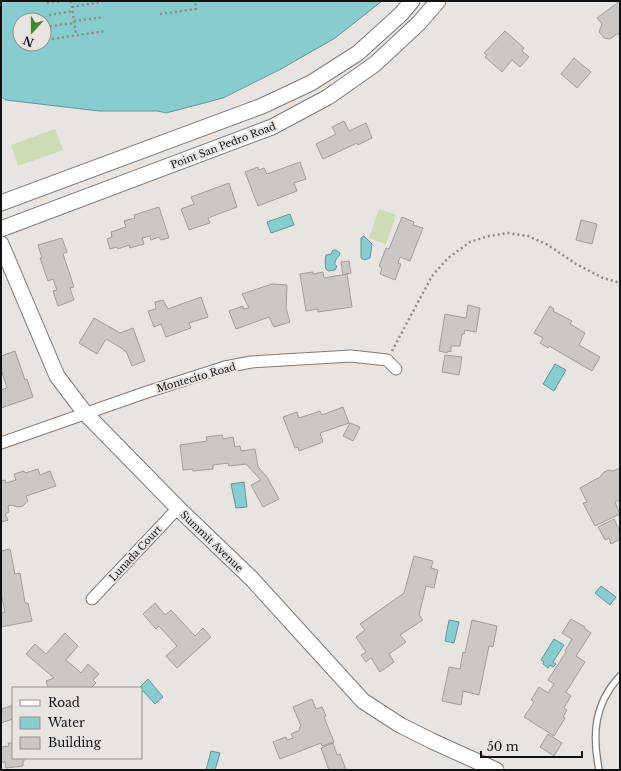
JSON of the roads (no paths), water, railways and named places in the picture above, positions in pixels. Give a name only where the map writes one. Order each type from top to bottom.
[{"type":"main road","points":[[1,203],[262,106],[311,83],[358,54],[401,14],[412,1]]},
{"type":"main road","name":"Point San Pedro Road","points":[[1,229],[272,127],[328,97],[375,64],[419,23],[438,1]]},
{"type":"main road","name":"Summit Avenue","points":[[1,244],[57,376],[86,413],[178,508],[251,578],[363,701],[400,725],[496,770]]},
{"type":"street","name":"Montecito Road","points":[[1,443],[147,392],[225,367],[252,362],[351,356],[387,360],[396,369]]},
{"type":"street","name":"Lunada Court","points":[[92,599],[178,508]]},
{"type":"lane","points":[[599,770],[596,755],[595,732],[598,711],[607,692],[620,676]]},
{"type":"water","points":[[1,1],[382,1],[335,38],[281,69],[223,98],[166,113],[158,111],[99,111],[6,100],[1,97]]},
{"type":"water","points":[[290,214],[294,225],[271,233],[267,222]]},
{"type":"water","points":[[364,236],[372,244],[370,258],[364,260],[361,258],[361,238]]},
{"type":"water","points":[[333,250],[340,253],[335,261],[335,265],[337,266],[335,270],[328,271],[326,269],[325,262],[326,255],[331,254]]},
{"type":"water","points":[[555,364],[566,370],[554,391],[543,384]]},
{"type":"water","points":[[244,482],[247,507],[236,508],[231,484]]},
{"type":"water","points":[[601,586],[616,597],[610,605],[595,593]]},
{"type":"water","points":[[449,620],[459,622],[454,643],[445,641]]},
{"type":"water","points":[[554,639],[564,645],[553,662],[556,664],[553,667],[550,665],[548,668],[541,660]]},
{"type":"water","points":[[148,679],[163,697],[155,704],[142,691],[142,687],[140,687]]},
{"type":"water","points":[[211,751],[220,753],[215,770],[206,770]]}]
